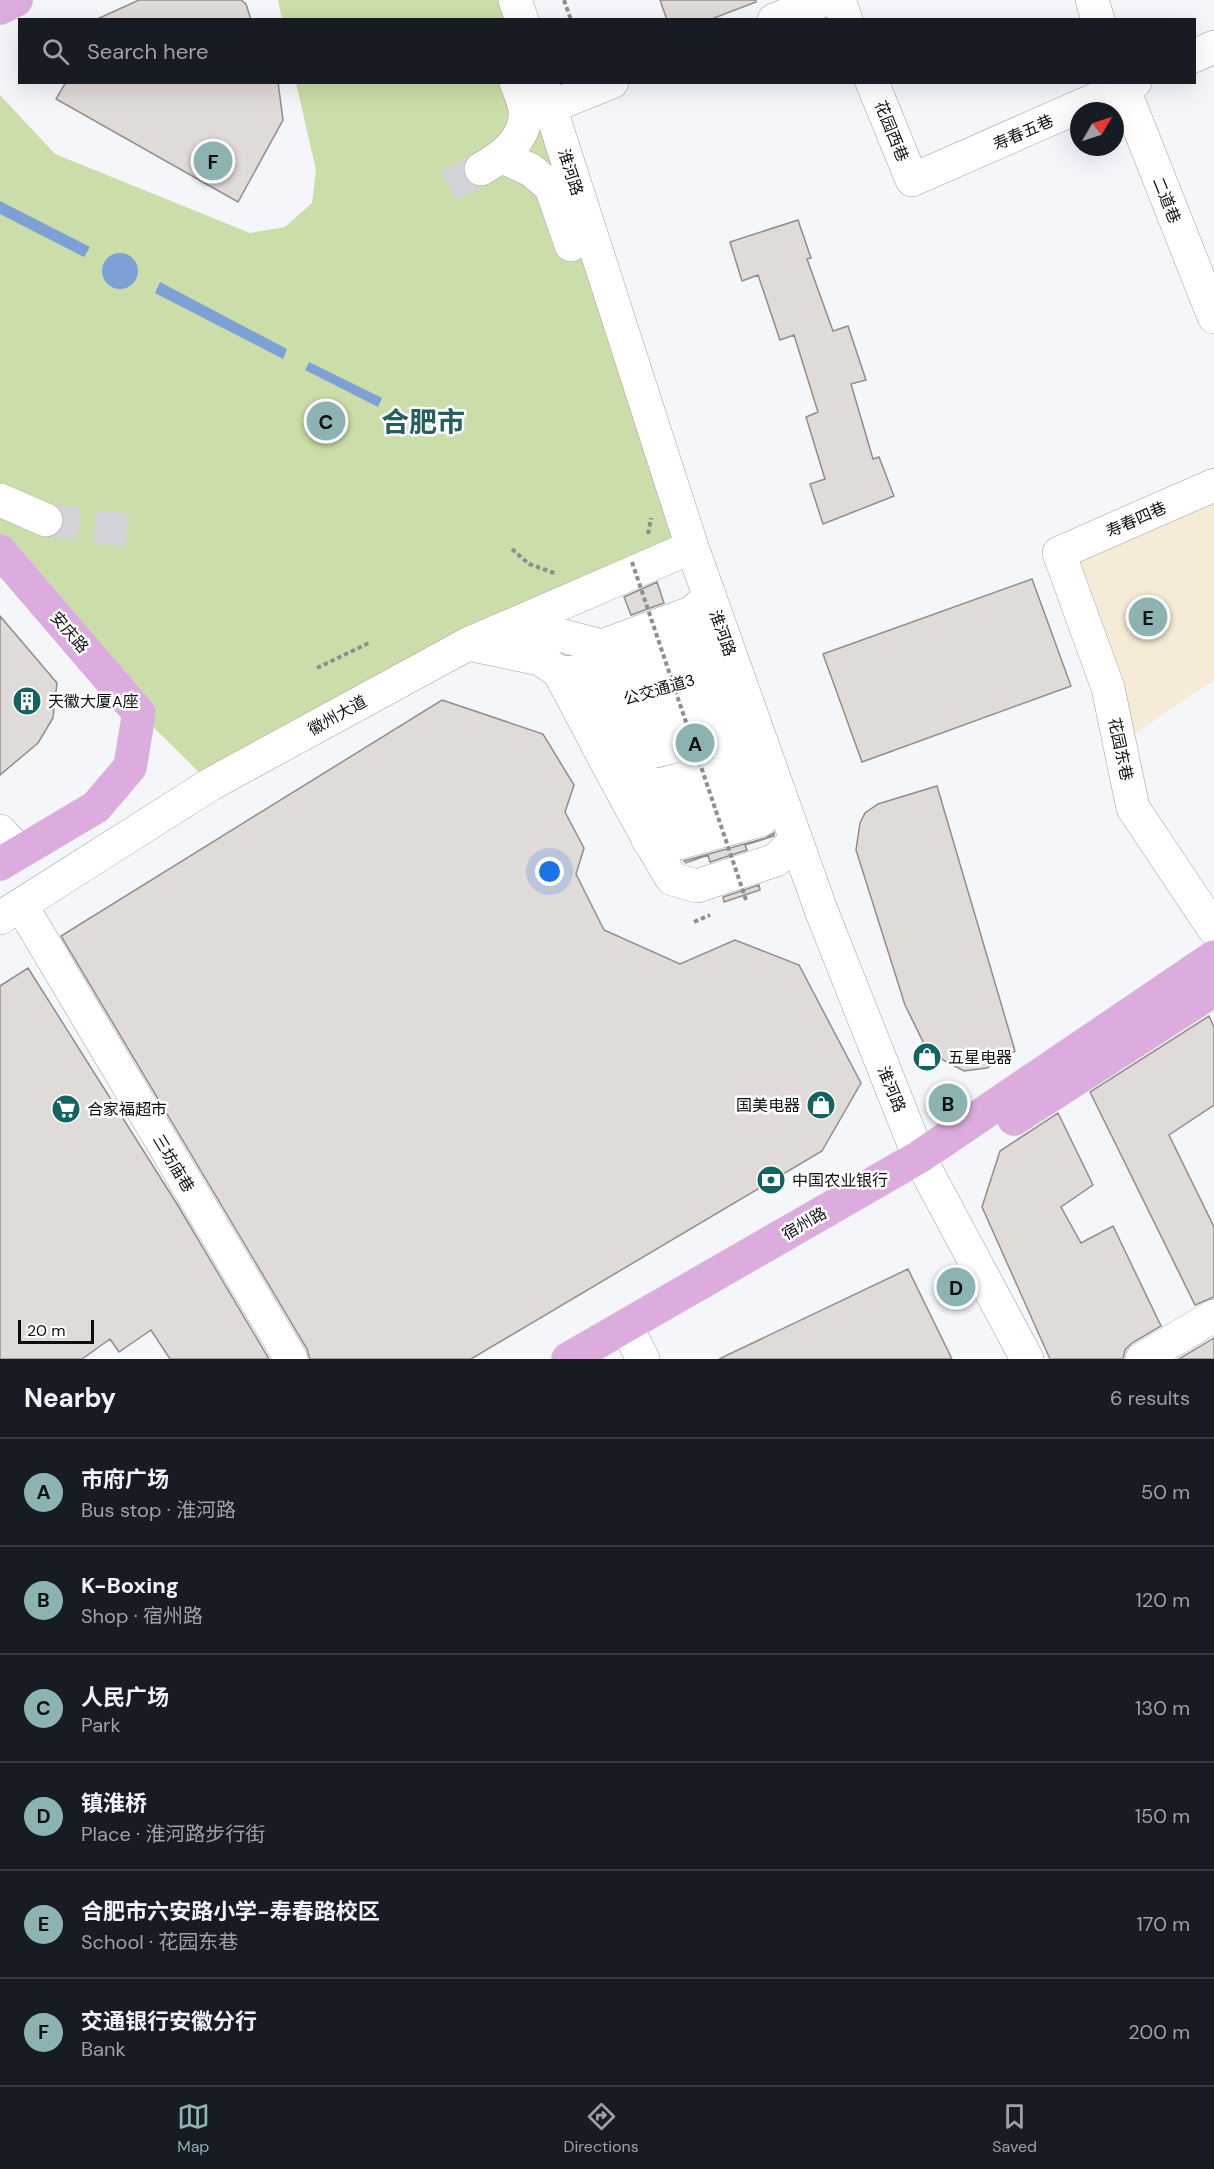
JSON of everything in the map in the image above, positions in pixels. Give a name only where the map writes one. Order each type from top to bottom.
[{"type":"main road","points":[[0,8],[16,0]]},
{"type":"main road","name":"安庆路","points":[[0,551],[140,713],[130,767],[96,807],[6,849]]},
{"type":"main road","name":"宿州路","points":[[924,1165],[1214,957]]},
{"type":"main road","name":"宿州路","points":[[568,1359],[630,1348],[924,1165],[1214,990]]},
{"type":"street","points":[[509,0],[513,18]]},
{"type":"street","points":[[515,0],[521,18]]},
{"type":"street","points":[[779,18],[824,0]]},
{"type":"street","points":[[838,0],[845,18]]},
{"type":"street","points":[[1092,0],[1097,18]]},
{"type":"street","points":[[1196,55],[1214,47]]},
{"type":"street","points":[[517,84],[525,112],[519,135],[492,163],[531,170],[551,187],[572,246],[598,255]]},
{"type":"street","points":[[546,95],[602,84]]},
{"type":"street","name":"花园西巷","points":[[873,84],[912,180]]},
{"type":"street","name":"寿春五巷","points":[[912,180],[1126,84]]},
{"type":"street","name":"二道巷","points":[[1126,84],[1214,317]]},
{"type":"street","name":"淮河路","points":[[546,95],[692,547],[796,840],[924,1165],[1027,1359]]},
{"type":"street","name":"寿春四巷","points":[[1059,554],[1214,485]]},
{"type":"street","points":[[0,501],[46,520]]},
{"type":"street","name":"徽州大道","points":[[10,911],[212,784],[468,644],[692,547]]},
{"type":"street","name":"花园东巷","points":[[1059,554],[1108,688],[1133,808],[1214,929]]},
{"type":"street","points":[[516,624],[602,646],[691,614],[718,619],[695,646],[608,673],[572,696]]},
{"type":"street","points":[[468,644],[540,659],[572,696],[615,778],[634,808],[648,840],[672,879],[697,886],[776,860],[796,840]]},
{"type":"street","points":[[572,696],[630,730],[721,703],[738,676]]},
{"type":"street","points":[[599,748],[643,754],[735,732],[749,708]]},
{"type":"street","points":[[615,778],[659,785],[747,762],[765,752]]},
{"type":"street","points":[[634,808],[669,815],[758,788],[765,752]]},
{"type":"street","points":[[648,840],[671,845],[761,820],[781,798]]},
{"type":"street","name":"三坊庙巷","points":[[10,911],[291,1359]]},
{"type":"street","points":[[1142,1359],[1214,1316]]},
{"type":"path","points":[[564,0],[570,18]]},
{"type":"path","points":[[645,538],[650,531],[651,509]]},
{"type":"path","points":[[636,554],[632,562],[746,900]]},
{"type":"path","points":[[317,668],[369,643]]},
{"type":"shaded area","points":[[1214,485],[1214,680],[1120,744],[1059,553]]},
{"type":"green space","points":[[278,0],[515,0],[522,18],[282,18]]},
{"type":"green space","points":[[296,84],[542,84],[692,547],[211,784],[139,713],[0,551],[0,95],[55,154],[250,233],[285,227],[312,203],[316,170]]},
{"type":"water","points":[[0,201],[90,247],[84,257],[0,214]]},
{"type":"water","points":[[120,253],[133,258],[138,271],[133,284],[120,289],[107,284],[102,271],[107,258]]},
{"type":"water","points":[[160,282],[287,349],[283,359],[155,293]]},
{"type":"water","points":[[309,362],[382,398],[378,407],[305,370]]},
{"type":"building","points":[[139,0],[241,0],[246,4],[250,18],[99,18]]},
{"type":"building","points":[[660,0],[756,0],[756,2],[714,18],[666,18]]},
{"type":"building","points":[[65,84],[278,84],[283,120],[238,202],[56,99]]},
{"type":"building","points":[[798,220],[811,258],[807,259],[833,331],[848,326],[866,380],[851,384],[873,459],[879,457],[894,496],[823,524],[810,484],[825,479],[806,417],[818,412],[794,335],[780,340],[758,275],[742,281],[730,242]]},
{"type":"building","points":[[1032,579],[1071,686],[862,762],[823,654]]},
{"type":"building","points":[[657,582],[664,603],[631,615],[624,597]]},
{"type":"building","name":"天徽大厦A座","points":[[0,616],[57,683],[53,718],[38,743],[0,775]]},
{"type":"building","points":[[442,700],[543,734],[574,785],[565,812],[584,848],[576,874],[604,930],[680,964],[735,940],[799,965],[861,1083],[822,1151],[471,1359],[310,1359],[307,1349],[61,936]]},
{"type":"building","points":[[937,786],[1015,1051],[987,1068],[964,1071],[928,1052],[905,1005],[856,850],[860,823],[865,813],[878,804]]},
{"type":"building","points":[[774,833],[774,836],[745,845],[747,850],[710,862],[708,855],[686,863],[684,861],[766,838]]},
{"type":"building","points":[[759,885],[760,890],[724,902],[723,897]]},
{"type":"building","points":[[28,968],[177,1204],[269,1359],[170,1359],[151,1330],[119,1352],[110,1339],[82,1359],[0,1359],[0,986]]},
{"type":"building","points":[[1209,1016],[1214,1027],[1214,1105],[1169,1135],[1214,1227],[1214,1297],[1195,1305],[1090,1092]]},
{"type":"building","points":[[1058,1113],[1093,1185],[1061,1207],[1081,1243],[1113,1226],[1161,1326],[1132,1343],[1125,1350],[1123,1359],[1050,1359],[982,1207],[1000,1151]]},
{"type":"building","points":[[908,1269],[952,1359],[719,1359]]},
{"type":"building","points":[[1214,1338],[1214,1359],[1179,1359]]},
{"type":"tunnel","points":[[449,186],[481,169]]},
{"type":"tunnel","points":[[46,520],[128,531]]},
{"type":"place","name":"交通银行安徽分行","points":[[213,161]]},
{"type":"place","name":"人民广场","points":[[326,421]]},
{"type":"place","name":"合肥市六安路小学-寿春路校区","points":[[1148,617]]},
{"type":"place","name":"天徽大厦A座","points":[[27,701]]},
{"type":"place","name":"市府广场","points":[[695,743]]},
{"type":"place","name":"五星电器","points":[[927,1057]]},
{"type":"place","name":"K-Boxing","points":[[948,1103]]},
{"type":"place","name":"国美电器","points":[[821,1105]]},
{"type":"place","name":"合家福超市","points":[[66,1109]]},
{"type":"place","name":"中国农业银行","points":[[771,1180]]},
{"type":"place","name":"镇淮桥","points":[[956,1287]]},
{"type":"district","name":"合肥市","points":[[423,422]]}]
